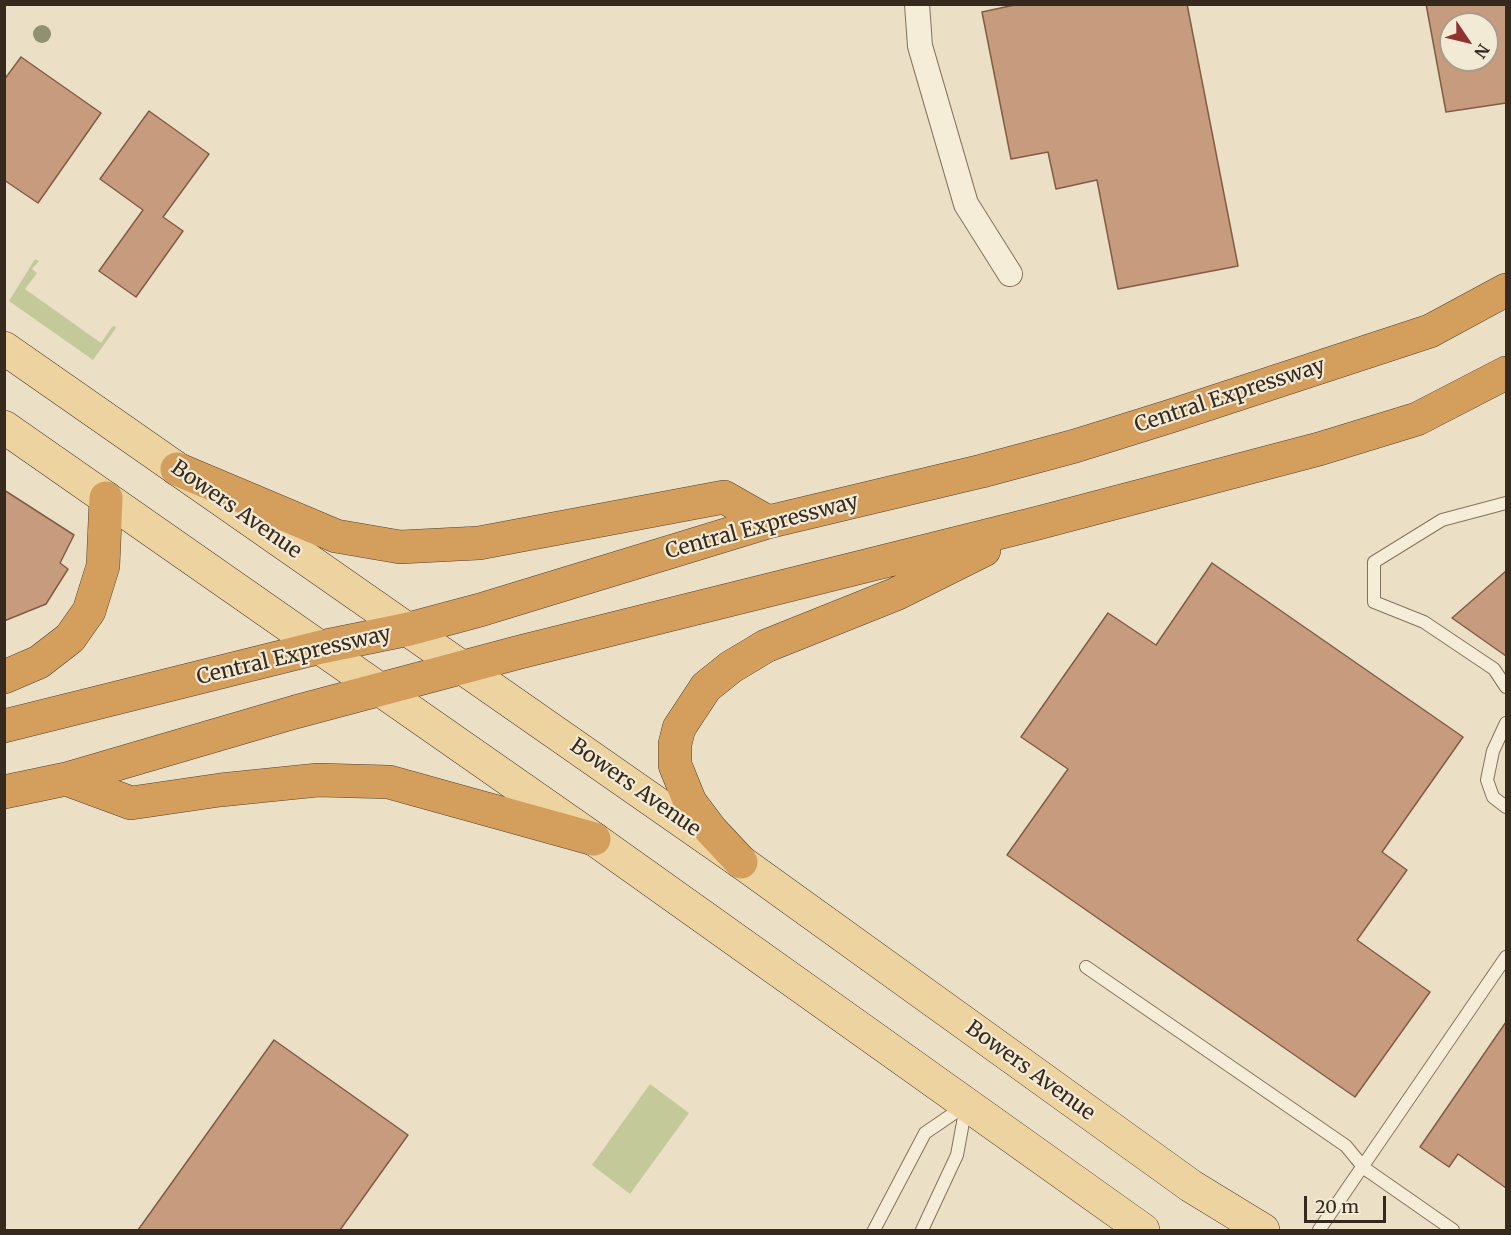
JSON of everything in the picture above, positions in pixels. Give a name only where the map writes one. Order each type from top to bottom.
[{"type":"highway","name":"Central Expressway","points":[[4,726],[321,647],[409,629],[768,522],[982,471],[1172,416],[1430,332],[1506,290]]},
{"type":"highway","points":[[4,792],[66,778],[462,667],[1038,523],[1319,449],[1418,419],[1506,373]]},
{"type":"highway","points":[[177,470],[336,536],[400,547],[479,543],[724,497],[768,522]]},
{"type":"highway","points":[[4,677],[39,662],[70,638],[89,611],[103,566],[106,498]]},
{"type":"highway","points":[[741,862],[711,830],[690,802],[675,765],[675,744],[679,728],[706,687],[731,666],[766,646],[896,594],[1038,523]]},
{"type":"highway","points":[[66,778],[131,803],[220,790],[318,780],[389,782],[594,839]]},
{"type":"main road","name":"Bowers Avenue","points":[[4,348],[741,862],[1191,1186],[1263,1230]]},
{"type":"main road","points":[[4,427],[594,839],[967,1105],[1131,1227]]},
{"type":"street","points":[[917,4],[920,46],[966,204],[1010,274]]},
{"type":"lane","points":[[1506,503],[1442,520],[1374,562],[1374,602],[1424,622],[1494,669],[1506,687]]},
{"type":"lane","points":[[1506,723],[1493,751],[1487,780],[1493,797],[1506,807]]},
{"type":"lane","points":[[1319,1230],[1364,1168],[1506,957]]},
{"type":"lane","points":[[1086,967],[1346,1146],[1364,1168],[1453,1230]]},
{"type":"lane","points":[[874,1230],[925,1133],[967,1105]]},
{"type":"lane","points":[[922,1230],[957,1155],[967,1105]]},
{"type":"green space","points":[[35,259],[39,261],[32,269],[37,273],[25,289],[101,343],[115,326],[116,328],[93,360],[9,301]]},
{"type":"green space","points":[[650,1084],[689,1113],[630,1194],[592,1165]]},
{"type":"building","points":[[1019,4],[1187,4],[1238,266],[1118,289],[1097,180],[1056,189],[1048,152],[1011,159],[982,12]]},
{"type":"building","points":[[1426,4],[1506,4],[1506,103],[1446,112]]},
{"type":"building","points":[[21,57],[101,113],[38,203],[4,180],[4,80]]},
{"type":"building","points":[[149,111],[209,154],[163,217],[183,231],[136,297],[99,271],[143,210],[100,179]]},
{"type":"building","points":[[4,490],[74,535],[60,563],[68,569],[46,604],[4,621]]},
{"type":"building","points":[[1212,563],[1463,737],[1382,852],[1407,870],[1357,940],[1430,992],[1355,1097],[1007,855],[1068,769],[1021,737],[1108,613],[1156,645]]},
{"type":"building","points":[[1506,571],[1506,656],[1452,618]]},
{"type":"building","points":[[1506,1022],[1506,1188],[1458,1154],[1449,1167],[1420,1147]]},
{"type":"building","points":[[274,1040],[408,1135],[340,1230],[138,1230]]}]
